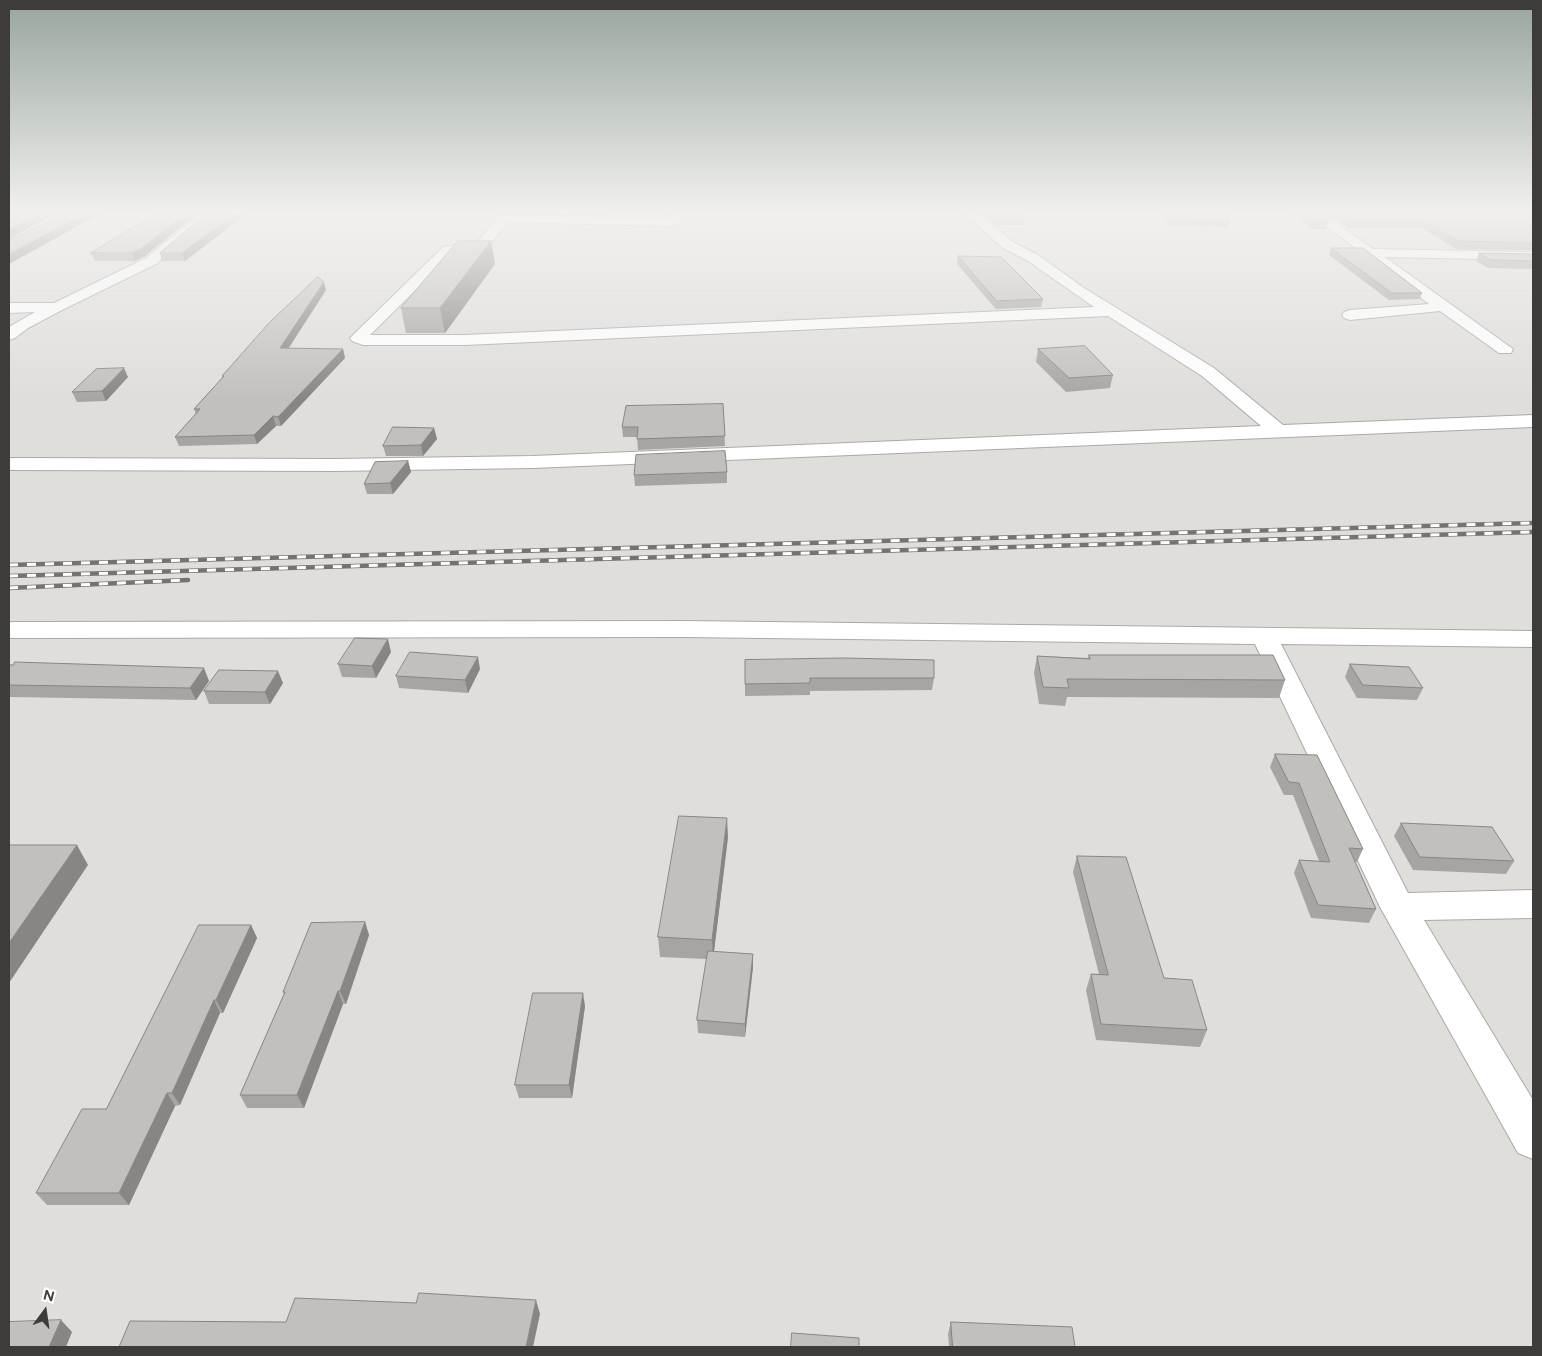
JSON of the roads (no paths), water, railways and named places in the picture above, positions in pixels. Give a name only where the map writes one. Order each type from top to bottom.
[{"type":"street","points":[[9,336],[22,325],[125,273]]},
{"type":"street","points":[[424,273],[358,338],[363,340],[465,340],[1111,312]]},
{"type":"street","points":[[1055,273],[1111,312],[1208,372],[1278,431]]},
{"type":"street","points":[[1397,273],[1504,349]]},
{"type":"street","points":[[1350,316],[1435,308],[1438,304]]},
{"type":"street","points":[[9,308],[57,307]]},
{"type":"street","points":[[9,464],[334,465],[533,462],[1533,421]]},
{"type":"street","points":[[9,630],[693,629],[1533,640]]},
{"type":"street","points":[[1264,636],[1398,908],[1533,1139]]},
{"type":"street","points":[[1398,908],[1533,904]]},
{"type":"railway","points":[[9,565],[1533,523]]},
{"type":"railway","points":[[9,576],[1533,532]]},
{"type":"railway","points":[[9,588],[188,580]]}]
